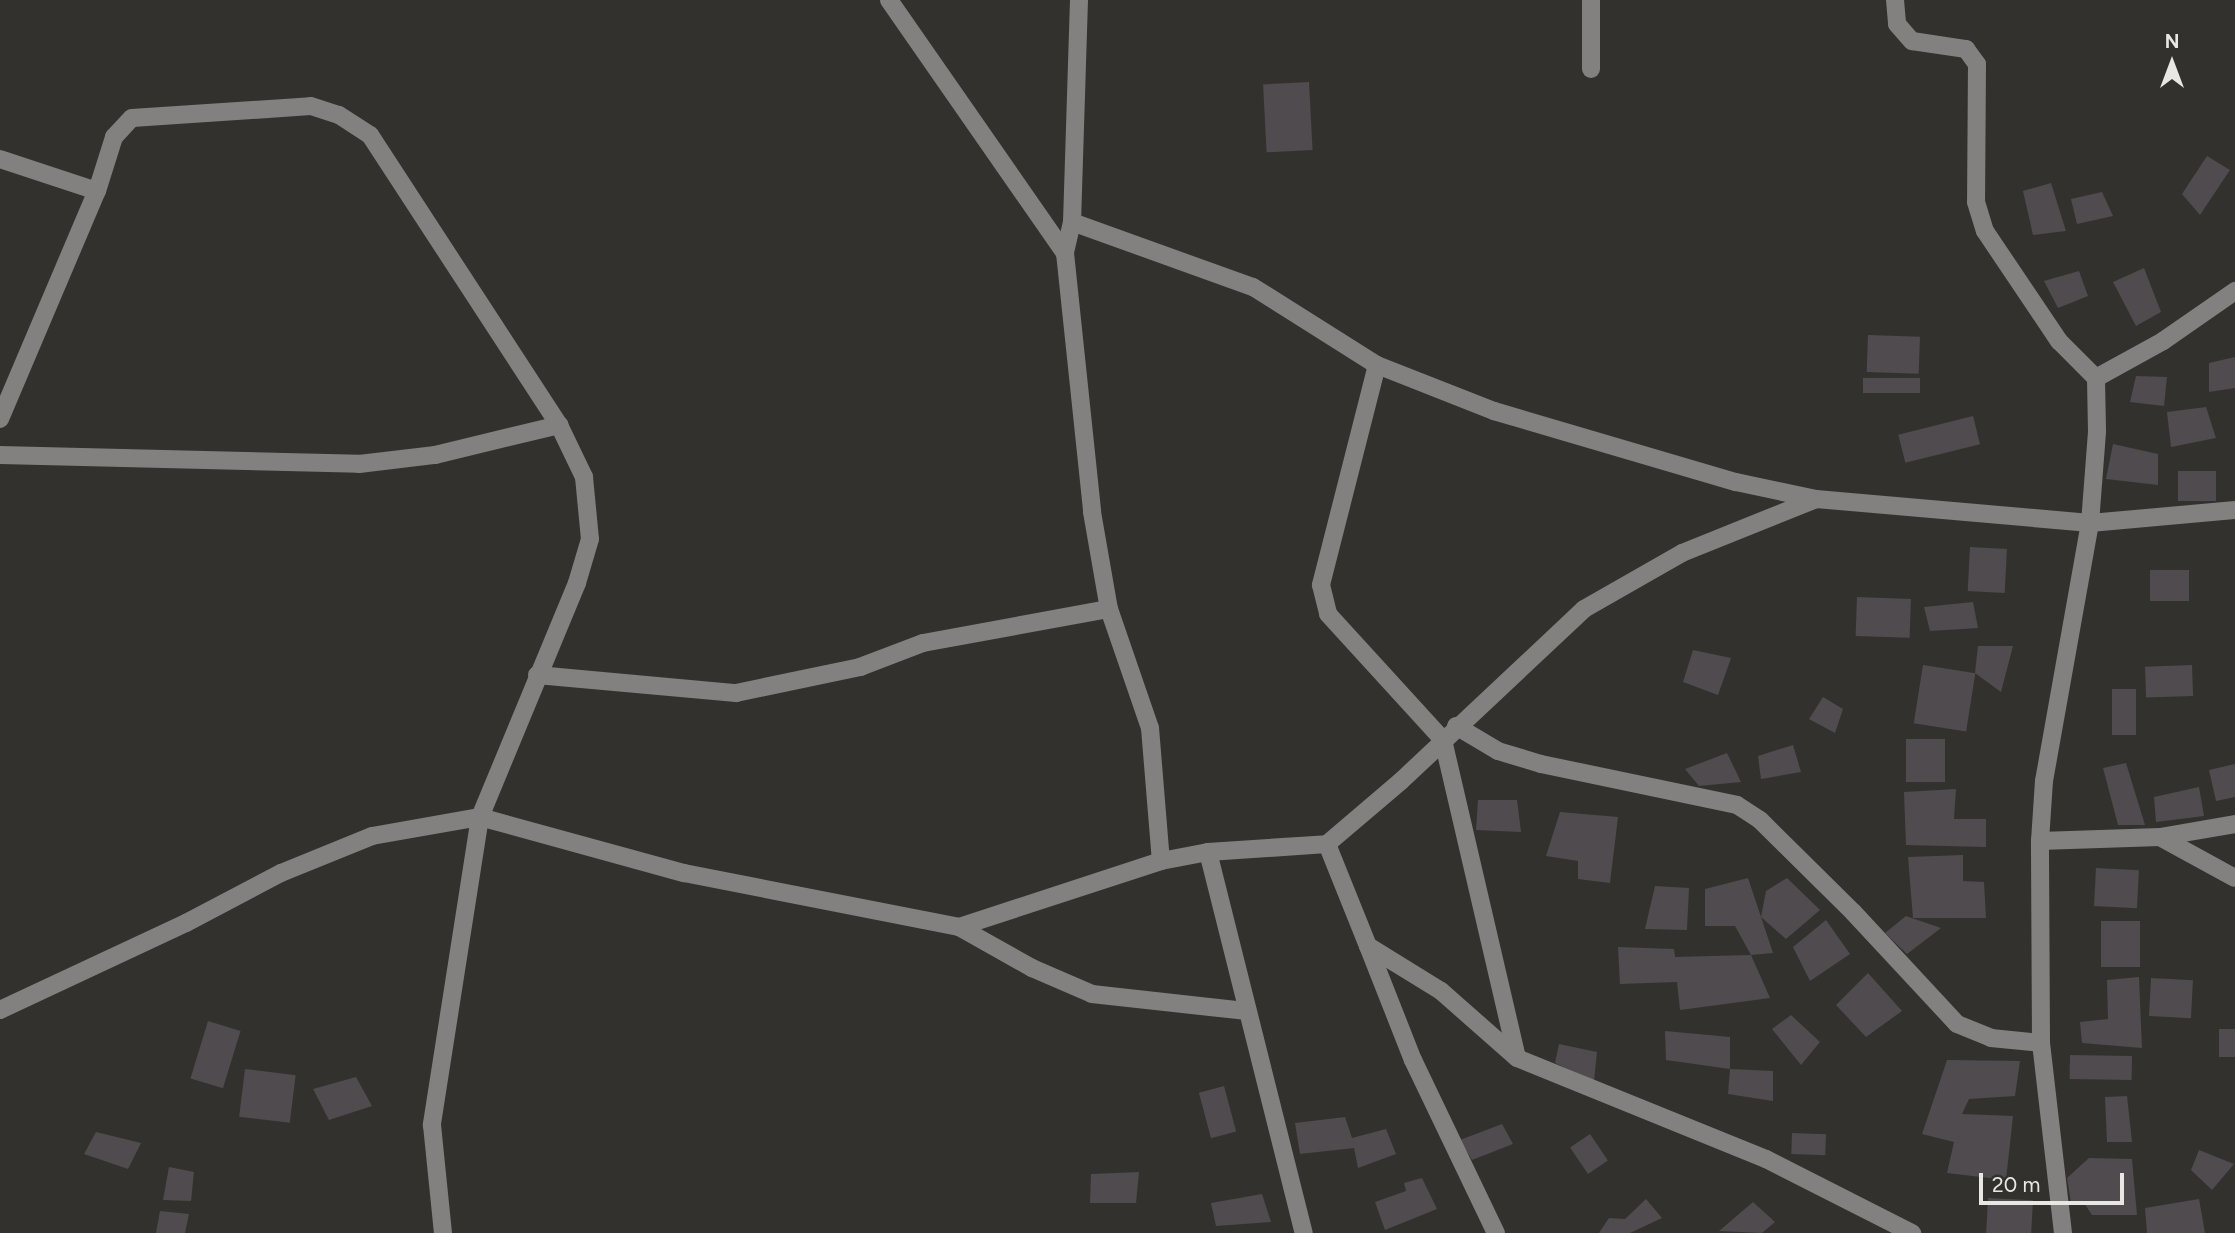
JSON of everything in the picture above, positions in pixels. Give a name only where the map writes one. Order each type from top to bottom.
[{"type":"street","points":[[889,0],[1065,253]]},
{"type":"street","points":[[1079,0],[1072,222],[1065,253],[1092,512],[1109,609],[1150,728],[1161,861]]},
{"type":"street","points":[[1591,0],[1591,69]]},
{"type":"street","points":[[1895,0],[1897,24],[1912,41],[1966,49],[1977,64],[1976,202],[1985,231],[2059,341],[2096,378],[2097,430],[2090,523],[2043,781],[2040,841],[2041,1043],[2063,1233]]},
{"type":"street","points":[[0,419],[97,191],[114,137],[132,118],[310,106],[339,115],[370,135],[559,425],[584,477],[591,508],[590,539],[577,583],[537,674],[480,817],[432,1125],[443,1233]]},
{"type":"street","points":[[0,159],[97,191]]},
{"type":"street","points":[[1072,222],[1253,287],[1377,365],[1494,411],[1736,482],[1816,499],[2090,523],[2235,510]]},
{"type":"street","points":[[2096,378],[2164,341],[2235,290]]},
{"type":"street","points":[[1377,365],[1321,585],[1328,614],[1443,740],[1517,1058]]},
{"type":"street","points":[[0,455],[359,464],[435,455],[559,425]]},
{"type":"street","points":[[959,927],[1161,861],[1208,852],[1326,844],[1584,609],[1682,553],[1816,499]]},
{"type":"street","points":[[537,674],[737,693],[860,667],[923,643],[1109,609]]},
{"type":"street","points":[[1456,726],[1499,751],[1541,764],[1737,805],[1760,820],[1853,912],[1957,1024],[1992,1038],[2041,1043]]},
{"type":"street","points":[[0,1010],[186,923],[281,873],[361,840],[480,817],[684,873],[959,927],[1031,968],[1092,994],[1245,1011]]},
{"type":"street","points":[[2040,841],[2160,837],[2235,824]]},
{"type":"street","points":[[2160,837],[2235,878]]},
{"type":"street","points":[[1326,844],[1412,1060],[1496,1233]]},
{"type":"street","points":[[1208,852],[1245,1011],[1304,1233]]},
{"type":"street","points":[[1368,946],[1441,992],[1517,1058],[1766,1159],[1912,1233]]},
{"type":"building","points":[[1309,82],[1313,150],[1267,152],[1263,84]]},
{"type":"building","points":[[2207,156],[2230,170],[2200,215],[2182,194]]},
{"type":"building","points":[[2051,183],[2066,231],[2033,235],[2023,191]]},
{"type":"building","points":[[2102,192],[2113,216],[2077,224],[2071,199]]},
{"type":"building","points":[[2144,268],[2161,312],[2136,326],[2113,282]]},
{"type":"building","points":[[2079,271],[2088,296],[2058,308],[2044,281]]},
{"type":"building","points":[[1868,335],[1920,337],[1919,374],[1867,372]]},
{"type":"building","points":[[2235,357],[2235,388],[2209,392],[2209,363]]},
{"type":"building","points":[[2136,376],[2167,377],[2164,406],[2130,402]]},
{"type":"building","points":[[1863,378],[1920,378],[1920,393],[1863,393]]},
{"type":"building","points":[[2206,407],[2216,438],[2171,447],[2167,412]]},
{"type":"building","points":[[1973,416],[1980,444],[1905,463],[1898,435]]},
{"type":"building","points":[[2113,444],[2158,454],[2158,485],[2106,479]]},
{"type":"building","points":[[2178,471],[2216,471],[2216,501],[2178,501]]},
{"type":"building","points":[[1970,547],[2007,549],[2005,593],[1968,591]]},
{"type":"building","points":[[2150,570],[2189,570],[2189,601],[2150,601]]},
{"type":"building","points":[[1857,597],[1911,599],[1910,638],[1856,636]]},
{"type":"building","points":[[1973,602],[1978,628],[1930,631],[1924,607]]},
{"type":"building","points":[[1978,646],[2013,646],[2001,692],[1975,673]]},
{"type":"building","points":[[1693,650],[1731,658],[1718,695],[1683,682]]},
{"type":"building","points":[[1923,665],[1975,673],[1966,732],[1914,723]]},
{"type":"building","points":[[2192,665],[2193,696],[2146,698],[2145,667]]},
{"type":"building","points":[[2112,689],[2136,689],[2136,735],[2112,735]]},
{"type":"building","points":[[1823,697],[1843,709],[1835,733],[1809,719]]},
{"type":"building","points":[[1906,739],[1945,739],[1945,782],[1906,782]]},
{"type":"building","points":[[1793,745],[1801,772],[1761,779],[1758,756]]},
{"type":"building","points":[[1727,753],[1741,782],[1699,786],[1685,769]]},
{"type":"building","points":[[2126,763],[2145,825],[2118,825],[2103,768]]},
{"type":"building","points":[[2235,764],[2235,797],[2216,801],[2209,770]]},
{"type":"building","points":[[2199,787],[2204,816],[2156,822],[2154,797]]},
{"type":"building","points":[[1956,789],[1954,819],[1986,819],[1986,847],[1906,845],[1904,792]]},
{"type":"building","points":[[1478,800],[1517,800],[1521,832],[1476,830]]},
{"type":"building","points":[[1560,812],[1618,817],[1610,883],[1578,879],[1578,861],[1546,856]]},
{"type":"building","points":[[1963,855],[1963,881],[1984,882],[1986,918],[1913,918],[1908,857]]},
{"type":"building","points":[[2096,868],[2139,870],[2137,908],[2094,906]]},
{"type":"building","points":[[1748,878],[1773,953],[1751,955],[1735,926],[1705,926],[1705,889]]},
{"type":"building","points":[[1787,878],[1820,910],[1786,939],[1761,917],[1766,891]]},
{"type":"building","points":[[1655,886],[1689,888],[1687,930],[1645,929]]},
{"type":"building","points":[[1906,916],[1941,928],[1907,954],[1885,933]]},
{"type":"building","points":[[1826,920],[1850,954],[1810,981],[1793,947]]},
{"type":"building","points":[[2101,921],[2140,921],[2140,967],[2101,967]]},
{"type":"building","points":[[1618,947],[1674,949],[1675,957],[1751,955],[1770,998],[1680,1010],[1677,982],[1620,984]]},
{"type":"building","points":[[1868,973],[1902,1011],[1866,1037],[1836,1005]]},
{"type":"building","points":[[2139,977],[2142,1048],[2082,1043],[2080,1022],[2108,1019],[2107,980]]},
{"type":"building","points":[[2151,978],[2193,980],[2191,1018],[2149,1016]]},
{"type":"building","points":[[1791,1015],[1820,1042],[1801,1065],[1772,1029]]},
{"type":"building","points":[[208,1021],[241,1031],[223,1088],[190,1078]]},
{"type":"building","points":[[2219,1029],[2235,1029],[2235,1057],[2219,1057]]},
{"type":"building","points":[[1665,1031],[1730,1037],[1730,1069],[1666,1060]]},
{"type":"building","points":[[1559,1044],[1597,1052],[1594,1081],[1555,1063]]},
{"type":"building","points":[[2070,1055],[2132,1056],[2132,1080],[2070,1079]]},
{"type":"building","points":[[1947,1060],[2020,1061],[2015,1096],[1969,1099],[1962,1114],[2013,1116],[2006,1180],[1947,1173],[1954,1142],[1922,1134]]},
{"type":"building","points":[[245,1069],[296,1075],[290,1123],[239,1117]]},
{"type":"building","points":[[1730,1069],[1773,1071],[1773,1101],[1728,1094]]},
{"type":"building","points":[[356,1077],[372,1106],[329,1120],[313,1089]]},
{"type":"building","points":[[1224,1086],[1236,1131],[1211,1138],[1199,1093]]},
{"type":"building","points":[[2127,1096],[2132,1142],[2107,1142],[2105,1097]]},
{"type":"building","points":[[1345,1117],[1352,1138],[1386,1129],[1396,1154],[1358,1168],[1354,1148],[1300,1154],[1295,1123]]},
{"type":"building","points":[[1502,1124],[1513,1144],[1472,1160],[1460,1140]]},
{"type":"building","points":[[96,1132],[141,1143],[128,1169],[84,1154]]},
{"type":"building","points":[[1792,1133],[1826,1134],[1825,1155],[1791,1154]]},
{"type":"building","points":[[1590,1134],[1608,1161],[1588,1174],[1570,1147]]},
{"type":"building","points":[[2199,1150],[2234,1164],[2212,1190],[2191,1170]]},
{"type":"building","points":[[2089,1158],[2132,1159],[2137,1215],[2092,1215],[2084,1203],[2071,1203],[2067,1178]]},
{"type":"building","points":[[169,1167],[194,1172],[191,1201],[163,1200]]},
{"type":"building","points":[[1139,1172],[1136,1203],[1090,1203],[1091,1174]]},
{"type":"building","points":[[1422,1178],[1437,1209],[1385,1230],[1375,1202],[1406,1191],[1404,1183]]},
{"type":"building","points":[[1262,1194],[1271,1222],[1216,1226],[1211,1203]]},
{"type":"building","points":[[1988,1198],[2033,1200],[2031,1233],[1986,1233]]},
{"type":"building","points":[[1646,1199],[1662,1218],[1630,1233],[1599,1233],[1609,1218],[1625,1219]]},
{"type":"building","points":[[2199,1199],[2205,1233],[2147,1233],[2145,1208]]},
{"type":"building","points":[[1753,1202],[1775,1222],[1762,1233],[1719,1231]]},
{"type":"building","points":[[160,1211],[189,1214],[185,1233],[156,1233]]}]
